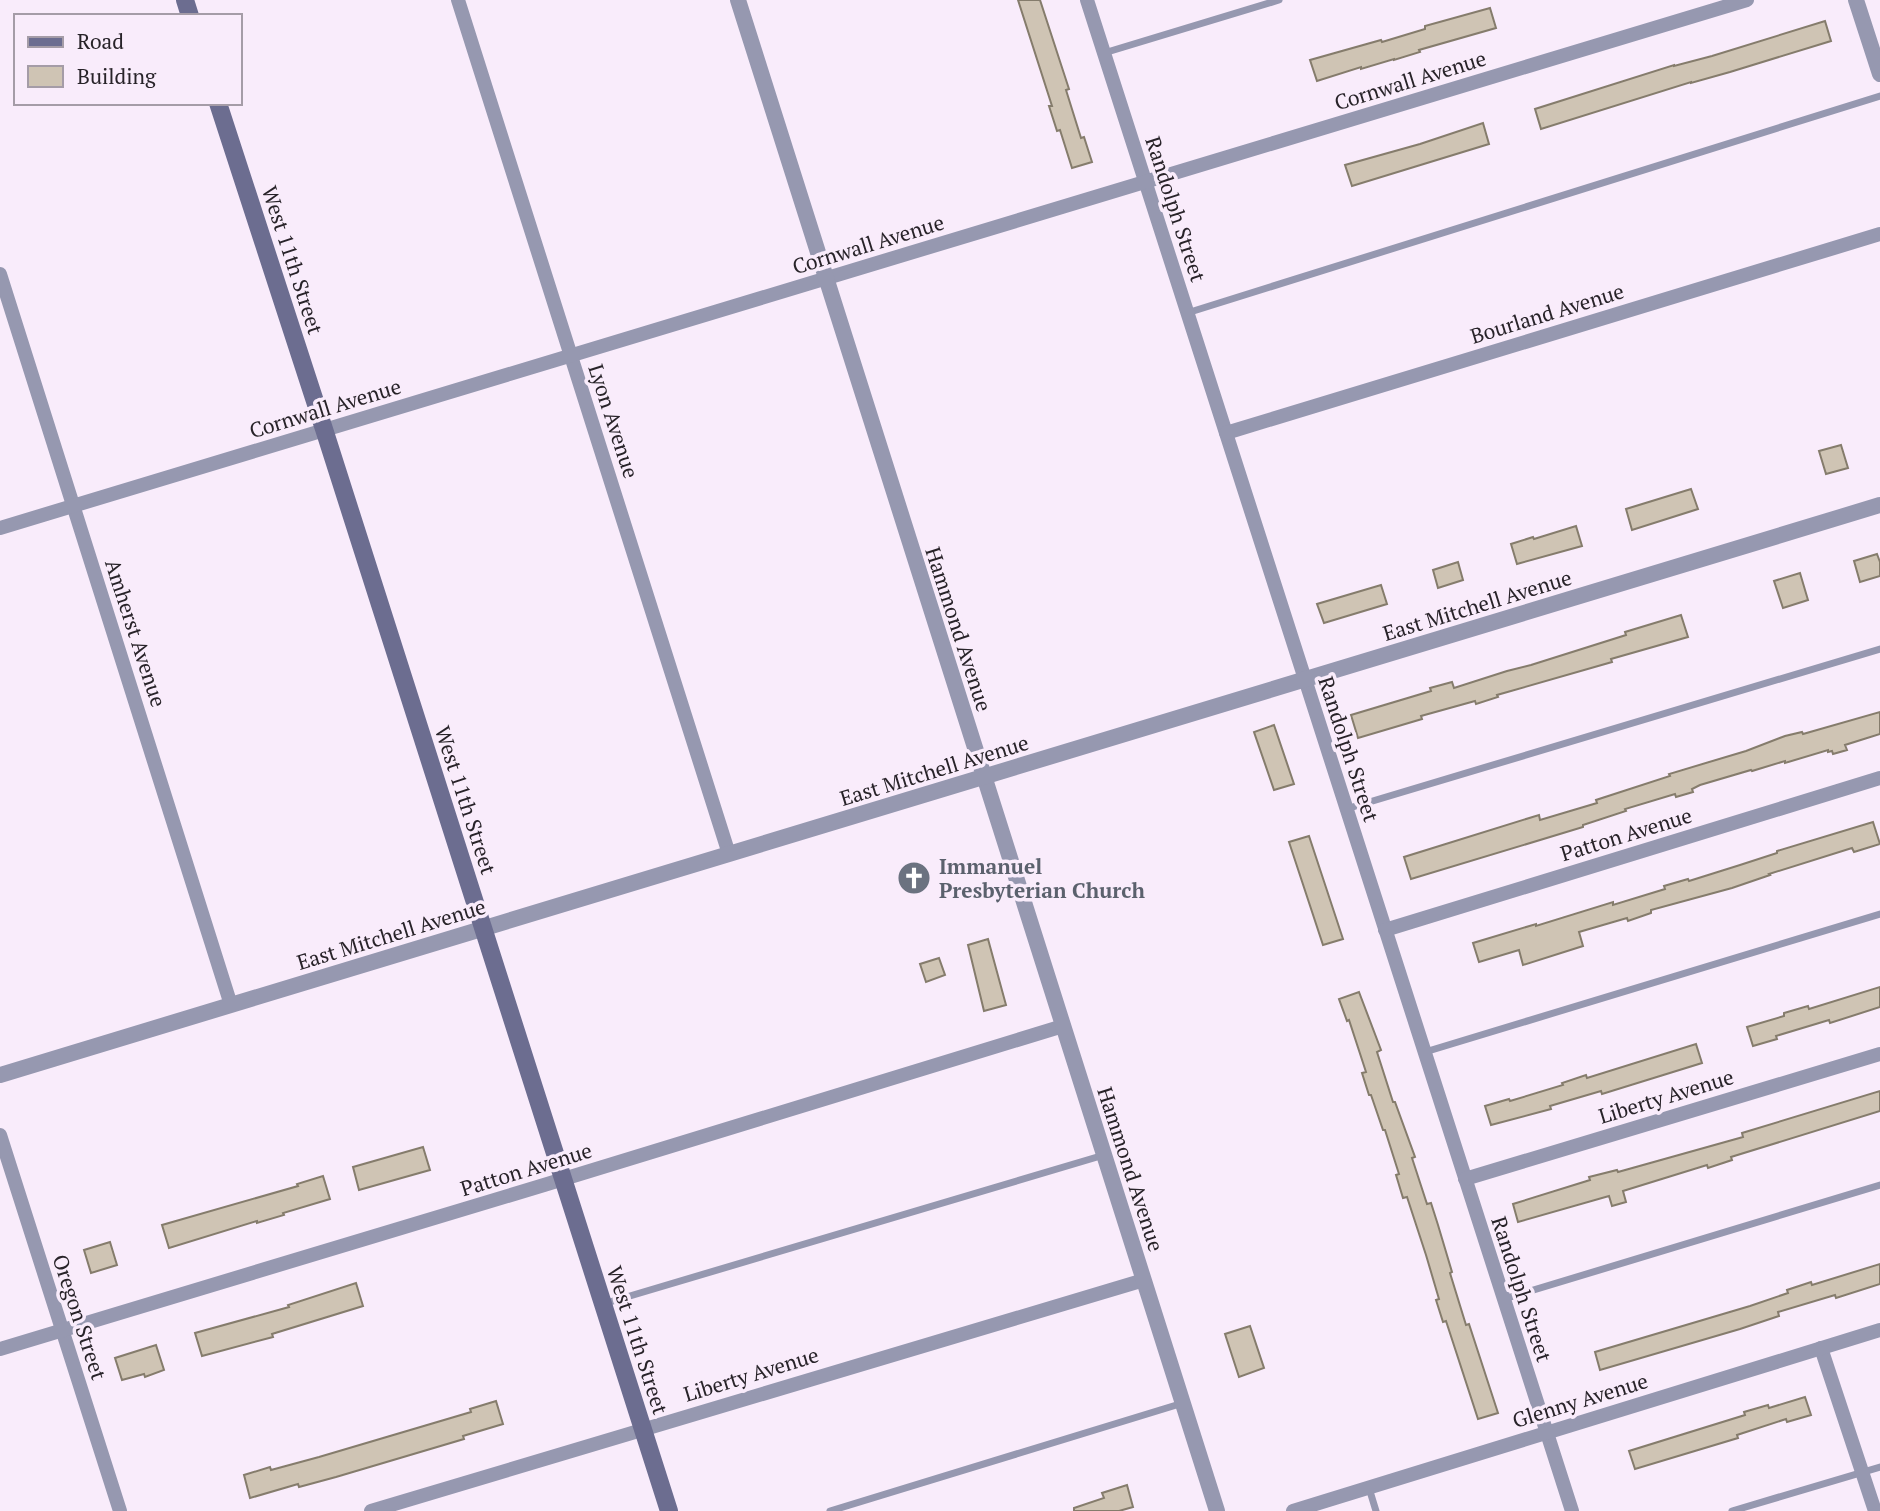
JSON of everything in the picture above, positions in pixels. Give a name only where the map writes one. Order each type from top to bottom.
[{"type":"main road","name":"West 11th Street","points":[[219,105],[669,1511]]},
{"type":"street","name":"Lyon Avenue","points":[[458,0],[729,854]]},
{"type":"street","name":"Hammond Avenue","points":[[738,0],[1217,1511]]},
{"type":"street","name":"Randolph Street","points":[[1087,0],[1572,1511]]},
{"type":"street","name":"Cornwall Avenue","points":[[0,528],[1748,0]]},
{"type":"street","points":[[1856,0],[1880,74]]},
{"type":"street","name":"Bourland Avenue","points":[[1226,433],[1880,234]]},
{"type":"street","name":"Amherst Avenue","points":[[0,274],[232,1005]]},
{"type":"street","name":"East Mitchell Avenue","points":[[0,1075],[1880,505]]},
{"type":"street","name":"Patton Avenue","points":[[1385,930],[1880,778]]},
{"type":"street","name":"Patton Avenue","points":[[0,1349],[1063,1026]]},
{"type":"street","name":"Liberty Avenue","points":[[1465,1180],[1880,1054]]},
{"type":"street","name":"Oregon Street","points":[[0,1135],[120,1511]]},
{"type":"street","name":"Liberty Avenue","points":[[371,1511],[1144,1280]]},
{"type":"street","name":"Glenny Avenue","points":[[1293,1511],[1880,1330]]},
{"type":"street","points":[[1821,1348],[1875,1511]]},
{"type":"lane","points":[[1104,52],[1279,0]]},
{"type":"lane","points":[[1187,313],[1880,96]]},
{"type":"lane","points":[[1346,809],[1880,649]]},
{"type":"lane","points":[[1424,1052],[1880,914]]},
{"type":"lane","points":[[603,1304],[1105,1155]]},
{"type":"lane","points":[[1504,1300],[1880,1185]]},
{"type":"lane","points":[[830,1511],[1183,1403]]},
{"type":"lane","points":[[1732,1511],[1880,1467]]},
{"type":"lane","points":[[1369,1488],[1376,1511]]},
{"type":"building","points":[[1018,0],[1040,0],[1069,89],[1066,90],[1081,138],[1084,137],[1092,162],[1072,168],[1060,130],[1057,131],[1049,106],[1052,106]]},
{"type":"building","points":[[1490,8],[1496,28],[1317,81],[1310,60],[1381,40],[1382,42],[1425,29],[1425,26]]},
{"type":"building","points":[[1825,21],[1831,41],[1541,129],[1535,109]]},
{"type":"building","points":[[1483,123],[1489,144],[1352,186],[1345,165]]},
{"type":"building","points":[[1841,445],[1848,468],[1826,474],[1819,451]]},
{"type":"building","points":[[1691,489],[1698,509],[1632,530],[1626,509]]},
{"type":"building","points":[[1576,526],[1582,546],[1517,564],[1511,544]]},
{"type":"building","points":[[1877,554],[1880,576],[1860,582],[1854,561]]},
{"type":"building","points":[[1458,562],[1463,580],[1438,588],[1433,570]]},
{"type":"building","points":[[1800,573],[1808,600],[1783,608],[1774,581]]},
{"type":"building","points":[[1381,585],[1387,604],[1324,623],[1317,604]]},
{"type":"building","points":[[1681,615],[1688,637],[1497,695],[1498,697],[1476,704],[1475,701],[1421,716],[1422,719],[1358,738],[1351,715],[1431,691],[1430,688],[1452,682],[1454,688],[1531,665]]},
{"type":"building","points":[[1880,712],[1880,734],[1845,745],[1847,750],[1833,754],[1828,750],[1700,785],[1692,789],[1693,792],[1676,797],[1675,794],[1625,809],[1626,811],[1583,827],[1411,879],[1404,857],[1539,815],[1540,820],[1597,803],[1596,800],[1785,736],[1803,734]]},
{"type":"building","points":[[1274,725],[1294,784],[1274,790],[1254,732]]},
{"type":"building","points":[[1873,822],[1880,844],[1854,852],[1852,848],[1732,888],[1651,910],[1651,913],[1628,921],[1627,918],[1579,932],[1583,946],[1523,965],[1519,950],[1479,962],[1473,943],[1613,902],[1613,905],[1665,889],[1664,886],[1688,879],[1689,881]]},
{"type":"building","points":[[1309,836],[1343,939],[1323,945],[1289,842]]},
{"type":"building","points":[[988,939],[1006,1005],[984,1011],[968,945]]},
{"type":"building","points":[[939,958],[945,975],[926,982],[920,964]]},
{"type":"building","points":[[1880,987],[1880,1007],[1776,1036],[1777,1039],[1753,1046],[1747,1027],[1784,1016],[1784,1013],[1808,1006],[1809,1009]]},
{"type":"building","points":[[1359,992],[1381,1050],[1377,1052],[1415,1157],[1412,1158],[1427,1204],[1431,1203],[1466,1325],[1469,1324],[1498,1413],[1478,1419],[1446,1321],[1443,1322],[1426,1255],[1407,1197],[1403,1198],[1396,1175],[1399,1174],[1385,1130],[1369,1095],[1362,1073],[1366,1072],[1339,999]]},
{"type":"building","points":[[1696,1044],[1702,1063],[1491,1125],[1485,1106],[1509,1099],[1510,1101],[1586,1075],[1587,1078]]},
{"type":"building","points":[[1880,1091],[1880,1111],[1731,1157],[1732,1160],[1708,1168],[1707,1165],[1623,1191],[1626,1202],[1612,1206],[1609,1196],[1518,1222],[1513,1204],[1590,1180],[1589,1177],[1617,1170],[1618,1172],[1743,1137],[1742,1133]]},
{"type":"building","points":[[423,1147],[430,1170],[359,1190],[353,1167]]},
{"type":"building","points":[[323,1176],[330,1199],[169,1248],[162,1225],[298,1186],[297,1184]]},
{"type":"building","points":[[110,1242],[117,1265],[91,1273],[84,1250]]},
{"type":"building","points":[[1880,1264],[1880,1284],[1778,1312],[1779,1316],[1740,1329],[1600,1370],[1595,1352],[1750,1306],[1811,1282],[1812,1285]]},
{"type":"building","points":[[356,1283],[363,1306],[272,1334],[273,1337],[202,1356],[195,1333],[289,1307],[288,1305]]},
{"type":"building","points":[[1250,1326],[1264,1368],[1239,1377],[1225,1334]]},
{"type":"building","points":[[156,1345],[164,1370],[145,1377],[144,1374],[122,1380],[115,1358]]},
{"type":"building","points":[[1805,1397],[1811,1415],[1787,1422],[1786,1419],[1737,1435],[1738,1438],[1635,1469],[1629,1451],[1745,1415],[1744,1412]]},
{"type":"building","points":[[496,1401],[503,1424],[463,1436],[464,1439],[336,1477],[299,1487],[298,1484],[250,1498],[244,1475],[319,1457],[471,1412],[470,1409]]},
{"type":"building","points":[[1127,1485],[1133,1507],[1119,1511],[1074,1511],[1074,1508],[1104,1498],[1102,1493]]},
{"type":"place","name":"Immanuel Presbyterian Church","points":[[914,878]]}]
